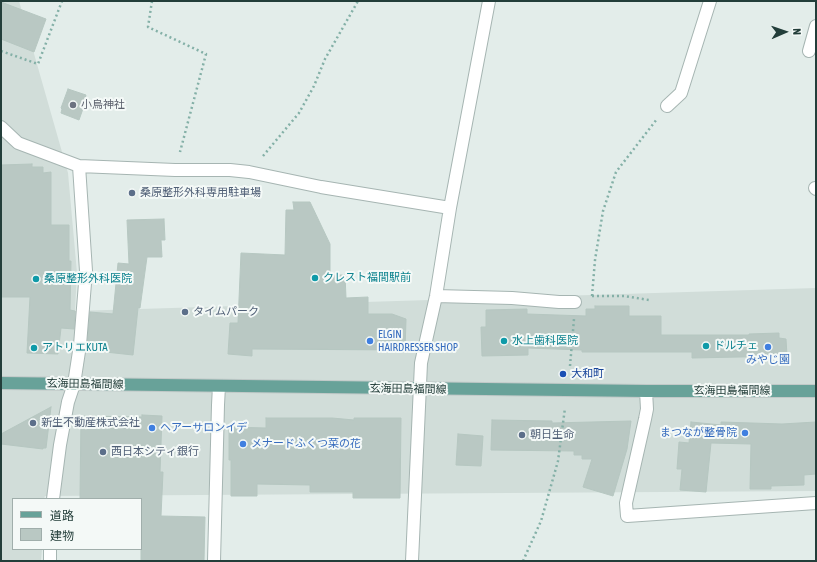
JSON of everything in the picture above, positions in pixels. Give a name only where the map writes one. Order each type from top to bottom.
[{"type":"main road","name":"玄海田島福間線","points":[[1,383],[420,389],[816,391]]},
{"type":"street","points":[[412,561],[421,363],[436,296],[450,208],[489,1]]},
{"type":"street","points":[[667,106],[681,93],[710,1]]},
{"type":"street","points":[[809,51],[816,26]]},
{"type":"street","points":[[1,128],[18,143],[79,166],[175,170],[230,170],[250,172],[321,187],[450,208]]},
{"type":"street","points":[[53,498],[60,445],[68,402],[74,384],[80,345],[86,271],[79,166]]},
{"type":"street","points":[[436,296],[512,298],[575,302]]},
{"type":"street","points":[[214,561],[219,386]]},
{"type":"street","points":[[646,391],[647,409],[626,503],[627,516],[816,503]]},
{"type":"street","points":[[50,550],[50,561]]},
{"type":"path","points":[[1,50],[38,64],[62,1]]},
{"type":"path","points":[[152,1],[148,27],[206,54],[175,170]]},
{"type":"path","points":[[250,172],[299,113],[314,86],[325,59],[358,1]]},
{"type":"path","points":[[592,296],[595,260],[603,211],[616,172],[667,106]]},
{"type":"path","points":[[570,366],[575,302],[592,296],[624,296],[649,300]]},
{"type":"path","points":[[523,561],[541,521],[558,461],[565,408]]},
{"type":"shaded area","points":[[1,1],[19,1],[68,173],[77,273],[75,311],[816,288],[816,491],[45,496],[44,498],[12,498],[12,550],[42,550],[41,561],[1,561]]},
{"type":"building","points":[[1,2],[46,19],[34,52],[1,39]]},
{"type":"building","name":"小烏神社","points":[[68,89],[86,95],[79,120],[61,113],[61,108]]},
{"type":"building","points":[[32,164],[32,167],[43,167],[43,173],[51,172],[51,225],[69,225],[69,261],[71,261],[70,310],[75,311],[74,329],[61,328],[58,354],[27,353],[30,297],[1,297],[1,165]]},
{"type":"building","name":"クレスト福間駅前","points":[[293,202],[310,202],[330,244],[330,275],[345,275],[346,298],[368,297],[368,314],[392,314],[406,319],[405,350],[252,349],[252,356],[228,354],[230,323],[238,323],[241,253],[285,255],[286,210],[294,210]]},
{"type":"building","points":[[164,219],[165,240],[161,240],[162,257],[147,257],[140,308],[138,308],[133,355],[87,350],[90,312],[113,314],[118,263],[129,264],[127,220]]},
{"type":"building","points":[[595,306],[629,306],[629,316],[661,316],[661,335],[749,335],[779,333],[779,338],[786,339],[787,356],[692,358],[692,352],[582,352],[582,350],[528,348],[528,355],[482,356],[481,327],[486,327],[486,310],[527,309],[527,314],[586,316],[586,309],[595,309]]},
{"type":"building","points":[[51,407],[46,448],[43,449],[1,444],[1,434]]},
{"type":"building","points":[[142,415],[162,416],[160,472],[163,472],[161,516],[205,517],[204,561],[141,561],[142,498],[80,498],[81,416],[142,417]]},
{"type":"building","points":[[266,418],[332,418],[354,420],[354,418],[401,418],[400,498],[353,498],[353,492],[310,492],[310,485],[257,484],[257,496],[231,496],[229,427],[266,428]]},
{"type":"building","points":[[492,420],[552,421],[552,423],[631,421],[627,449],[613,496],[583,487],[592,459],[582,459],[582,455],[574,455],[574,451],[491,450]]},
{"type":"building","points":[[691,422],[721,425],[721,422],[782,424],[816,422],[816,474],[804,475],[804,485],[771,486],[771,489],[750,489],[751,444],[711,443],[706,492],[680,490],[682,469],[677,469],[679,442],[689,443]]},
{"type":"building","points":[[458,434],[483,436],[481,466],[456,465]]},
{"type":"place","name":"小烏神社","points":[[73,105]]},
{"type":"place","name":"桑原整形外科専用駐車場","points":[[132,193]]},
{"type":"place","name":"クレスト福間駅前","points":[[315,278]]},
{"type":"place","name":"桑原整形外科医院","points":[[36,279]]},
{"type":"place","name":"タイムパーク","points":[[185,312]]},
{"type":"place","name":"ELGIN HAIRDRESSER SHOP","points":[[370,341]]},
{"type":"place","name":"水上歯科医院","points":[[504,341]]},
{"type":"place","name":"ドルチェ","points":[[706,346]]},
{"type":"place","name":"みやじ園","points":[[768,347]]},
{"type":"place","name":"アトリエKUTA","points":[[34,348]]},
{"type":"place","name":"大和町","points":[[563,374]]},
{"type":"place","name":"新生不動産株式会社","points":[[33,423]]},
{"type":"place","name":"ヘアーサロンイデ","points":[[152,428]]},
{"type":"place","name":"まつなが整骨院","points":[[745,433]]},
{"type":"place","name":"朝日生命","points":[[522,435]]},
{"type":"place","name":"メナードふくつ菜の花","points":[[243,444]]},
{"type":"place","name":"西日本シティ銀行","points":[[103,452]]}]
